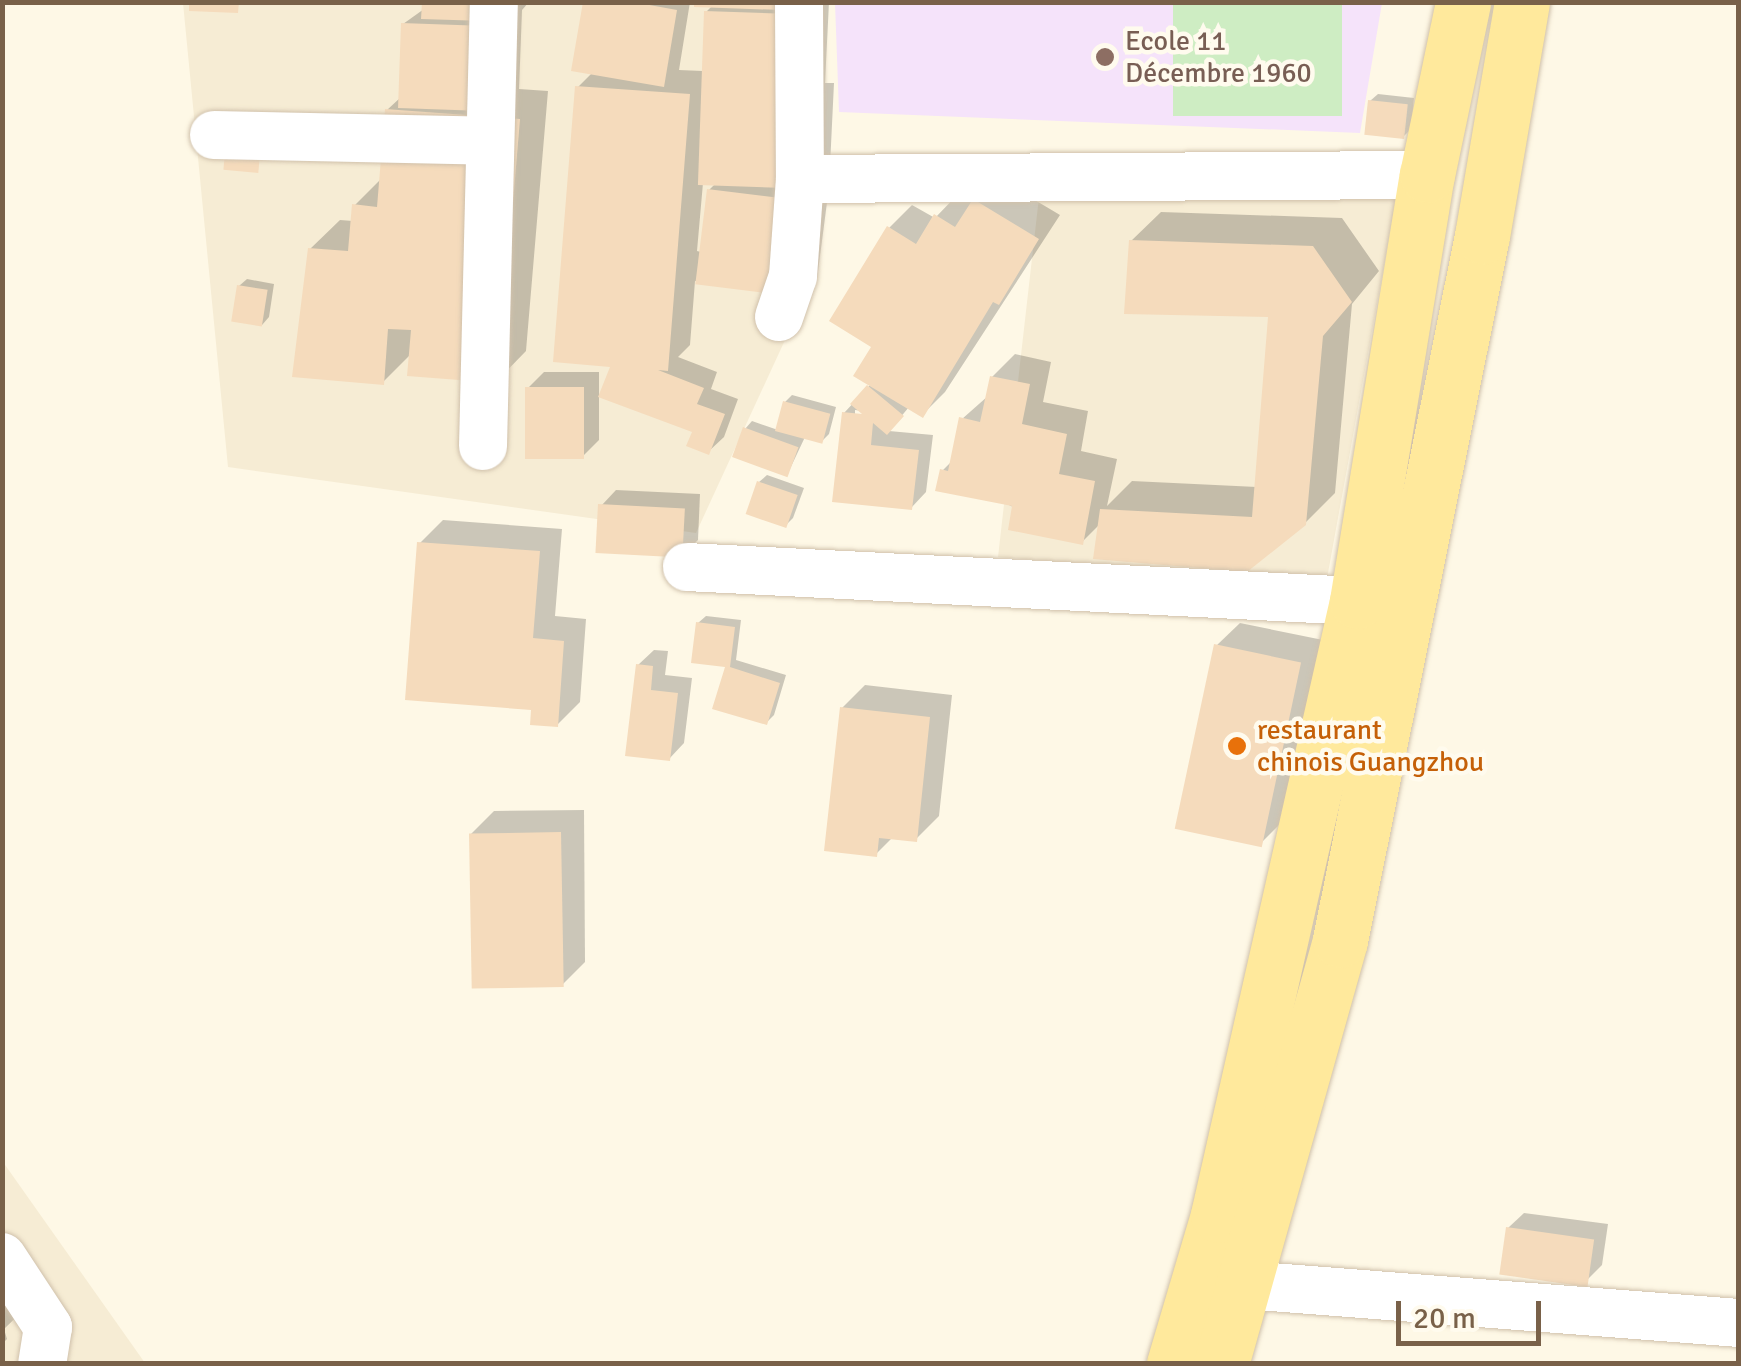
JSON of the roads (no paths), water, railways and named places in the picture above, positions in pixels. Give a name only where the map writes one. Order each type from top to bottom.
[{"type":"main road","points":[[1174,1364],[1218,1215],[1357,601],[1426,175],[1462,2]]},
{"type":"main road","points":[[1221,1364],[1340,940],[1482,236],[1522,2]]},
{"type":"street","points":[[483,446],[494,2]]},
{"type":"street","points":[[779,317],[793,276],[800,179],[799,2]]},
{"type":"street","points":[[214,134],[489,140]]},
{"type":"street","points":[[800,179],[1426,175]]},
{"type":"street","points":[[686,567],[1357,601]]},
{"type":"street","points":[[2,1256],[48,1327],[42,1364]]},
{"type":"street","points":[[1245,1285],[1738,1323]]},
{"type":"place","name":"Ecole 11 Décembre 1960","points":[[1105,57]]},
{"type":"place","name":"restaurant chinois Guangzhou","points":[[1237,746]]}]
